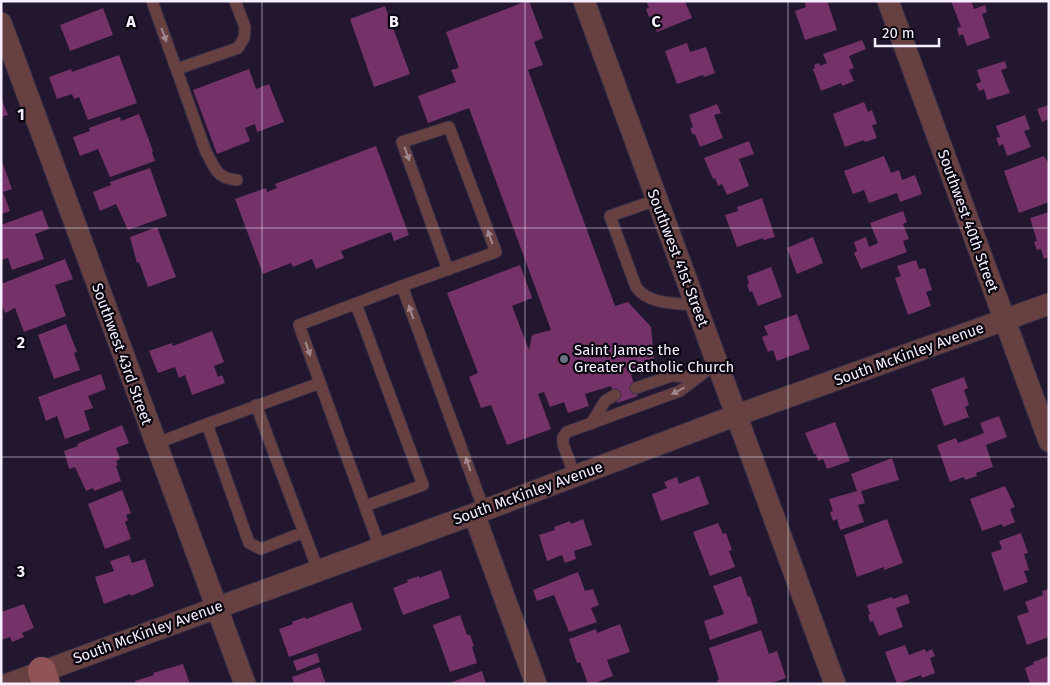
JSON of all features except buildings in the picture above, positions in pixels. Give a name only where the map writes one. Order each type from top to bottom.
[{"type":"street","name":"Southwest 41st Street","points":[[584,1],[835,684]]},
{"type":"street","name":"Southwest 40th Street","points":[[888,1],[1049,441]]},
{"type":"street","name":"Southwest 43rd Street","points":[[1,23],[245,684]]},
{"type":"street","name":"South McKinley Avenue","points":[[8,684],[44,678],[217,606],[1049,304]]},
{"type":"street","points":[[479,512],[536,684]]},
{"type":"lane","points":[[152,1],[206,152],[218,173],[226,179],[237,180]]},
{"type":"lane","points":[[177,69],[238,48],[244,38],[245,27],[235,1]]},
{"type":"lane","points":[[380,548],[299,325],[402,286],[448,270],[496,252],[449,127],[402,142],[448,270]]},
{"type":"lane","points":[[656,200],[610,216],[636,287],[641,294],[657,302],[696,305]]},
{"type":"lane","points":[[402,286],[479,512]]},
{"type":"lane","points":[[356,304],[423,485],[364,506]]},
{"type":"lane","points":[[575,476],[563,444],[563,437],[567,432],[680,391],[718,362]]},
{"type":"lane","points":[[636,388],[671,376],[698,377]]},
{"type":"lane","points":[[155,444],[256,405],[320,383]]},
{"type":"lane","points":[[590,424],[605,401],[615,395]]},
{"type":"lane","points":[[256,405],[318,570]]},
{"type":"lane","points":[[207,424],[249,543],[261,549],[304,532]]},
{"type":"place","name":"Saint James the Greater Catholic Church","points":[[564,359]]}]
